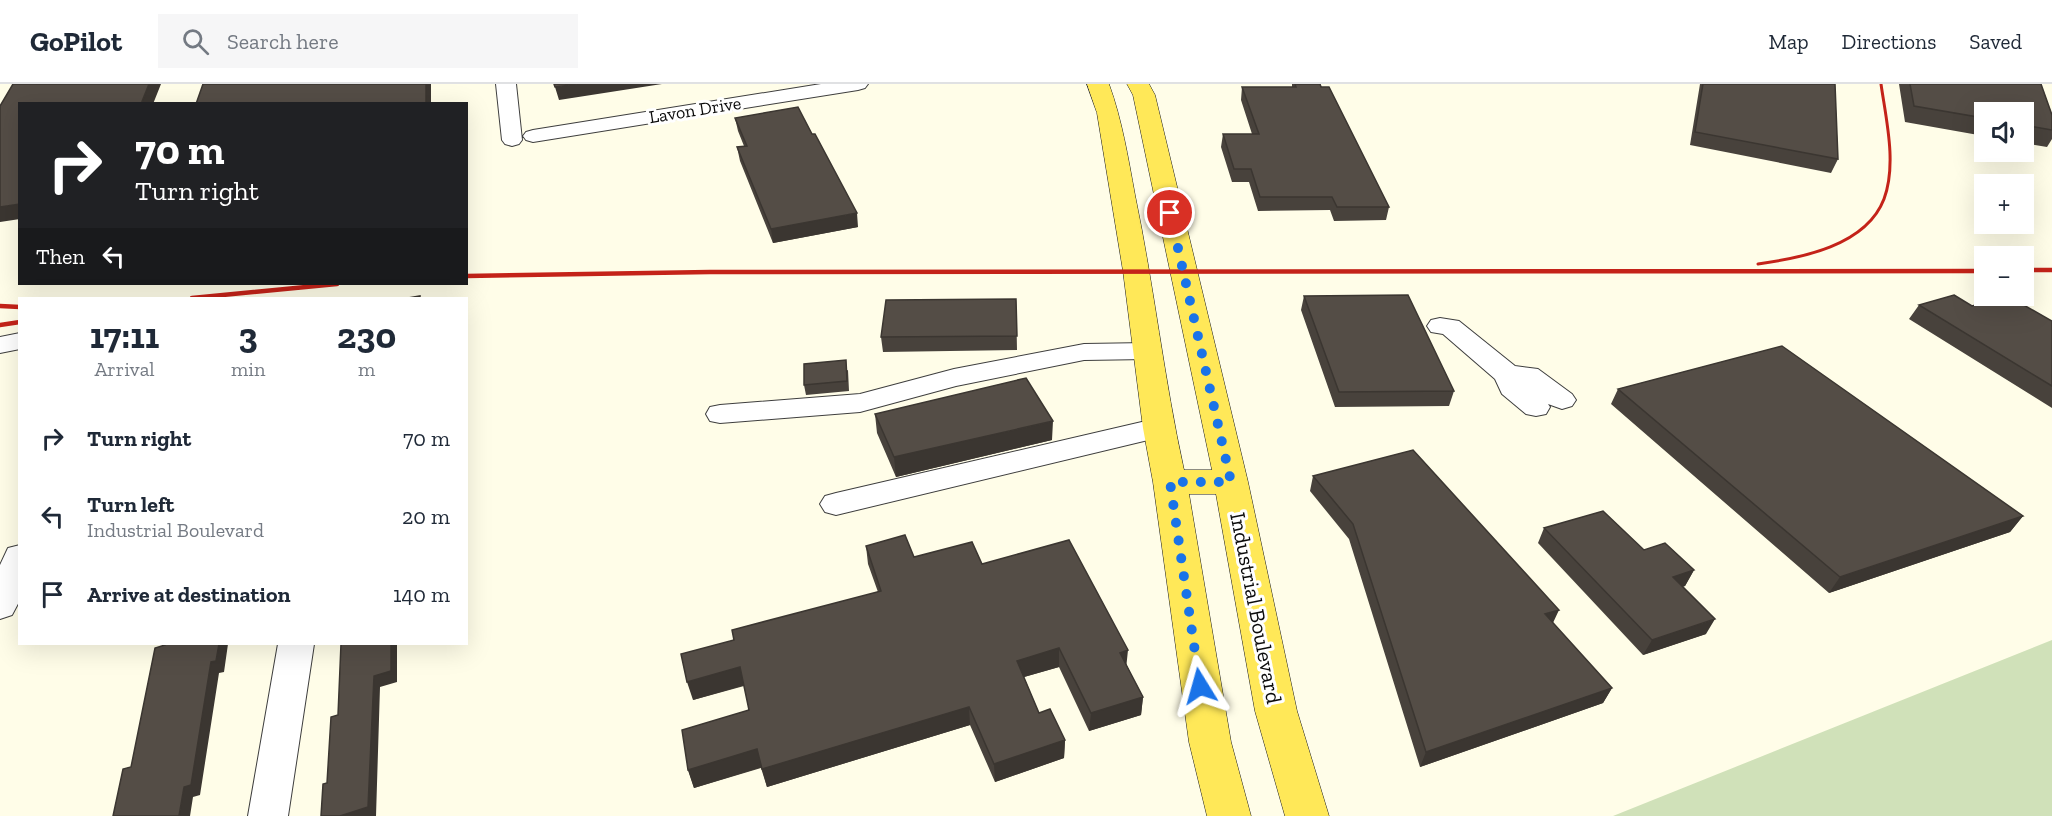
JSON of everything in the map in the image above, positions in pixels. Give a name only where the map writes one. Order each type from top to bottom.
[{"type":"main road","points":[[1098,84],[1108,113],[1135,259],[1147,351],[1170,482],[1210,742],[1229,816]]},
{"type":"main road","name":"Industrial Boulevard","points":[[1138,84],[1147,107],[1194,326],[1229,473],[1276,711],[1307,816]]},
{"type":"main road","points":[[1147,351],[1175,362],[1185,371],[1202,438],[1229,473],[1170,482]]},
{"type":"street","points":[[506,84],[512,140]]},
{"type":"street","name":"Lavon Drive","points":[[533,136],[768,91],[858,84]]},
{"type":"street","points":[[1440,326],[1450,327],[1508,375],[1512,388],[1549,404]]},
{"type":"street","points":[[0,345],[18,341]]},
{"type":"street","points":[[720,414],[860,403],[954,378],[1084,352],[1147,351]]},
{"type":"street","points":[[836,504],[1159,428]]},
{"type":"street","points":[[0,606],[18,562]]},
{"type":"street","points":[[268,816],[296,645]]},
{"type":"green space","points":[[2052,640],[2052,816],[1613,816]]},
{"type":"building","points":[[13,84],[149,84],[142,102],[18,102],[18,204],[0,207],[0,106]]},
{"type":"building","points":[[203,84],[426,84],[426,102],[197,102]]},
{"type":"building","points":[[554,84],[577,84],[555,87]]},
{"type":"building","points":[[1295,84],[1320,84],[1321,87],[1329,87],[1389,207],[1337,207],[1332,197],[1260,197],[1251,169],[1234,169],[1223,134],[1259,134],[1242,87],[1296,87]]},
{"type":"building","points":[[1703,84],[1835,84],[1838,159],[1695,132]]},
{"type":"building","points":[[1910,84],[2041,84],[2052,115],[2052,130],[2034,127],[2034,102],[1974,102],[1974,116],[1914,106]]},
{"type":"building","points":[[798,107],[857,213],[771,229],[737,147],[747,146],[735,118]]},
{"type":"building","points":[[1408,295],[1454,391],[1339,392],[1304,296]]},
{"type":"building","points":[[1954,295],[1972,306],[2026,306],[2052,321],[2052,386],[1919,305]]},
{"type":"building","points":[[1016,299],[1017,336],[881,337],[886,300]]},
{"type":"building","points":[[1782,346],[2023,516],[1840,577],[1618,389]]},
{"type":"building","points":[[846,360],[847,381],[804,385],[804,364]]},
{"type":"building","points":[[1026,378],[1053,421],[894,457],[875,414]]},
{"type":"building","points":[[1413,450],[1559,610],[1545,614],[1612,688],[1426,752],[1353,524],[1313,476]]},
{"type":"building","points":[[1603,511],[1644,550],[1665,543],[1694,570],[1673,577],[1715,619],[1652,640],[1544,528]]},
{"type":"building","points":[[905,535],[914,557],[972,542],[982,564],[1069,540],[1128,650],[1120,653],[1143,697],[1091,713],[1059,648],[1017,661],[1039,713],[1050,709],[1065,740],[994,764],[969,707],[762,769],[757,749],[688,770],[682,730],[749,710],[740,667],[687,682],[681,654],[734,640],[732,630],[881,591],[866,546]]},
{"type":"building","points":[[165,645],[219,645],[216,661],[211,662],[191,785],[184,787],[179,816],[113,816],[123,769],[131,767],[155,648]]},
{"type":"building","points":[[341,645],[391,645],[391,671],[374,676],[368,807],[340,816],[321,816],[323,784],[327,783],[331,717],[338,715]]},
{"type":"railway","points":[[1758,264],[1793,258],[1830,247],[1848,239],[1875,215],[1884,199],[1890,171],[1888,127],[1881,84]]},
{"type":"railway","points":[[2034,270],[2052,270]]},
{"type":"railway","points":[[468,276],[710,272],[1984,271],[1613,271]]},
{"type":"railway","points":[[202,297],[327,285]]},
{"type":"railway","points":[[0,306],[18,307]]},
{"type":"railway","points":[[0,325],[18,322]]},
{"type":"route","points":[[1170,213],[1231,482],[1170,482],[1200,686]]}]
